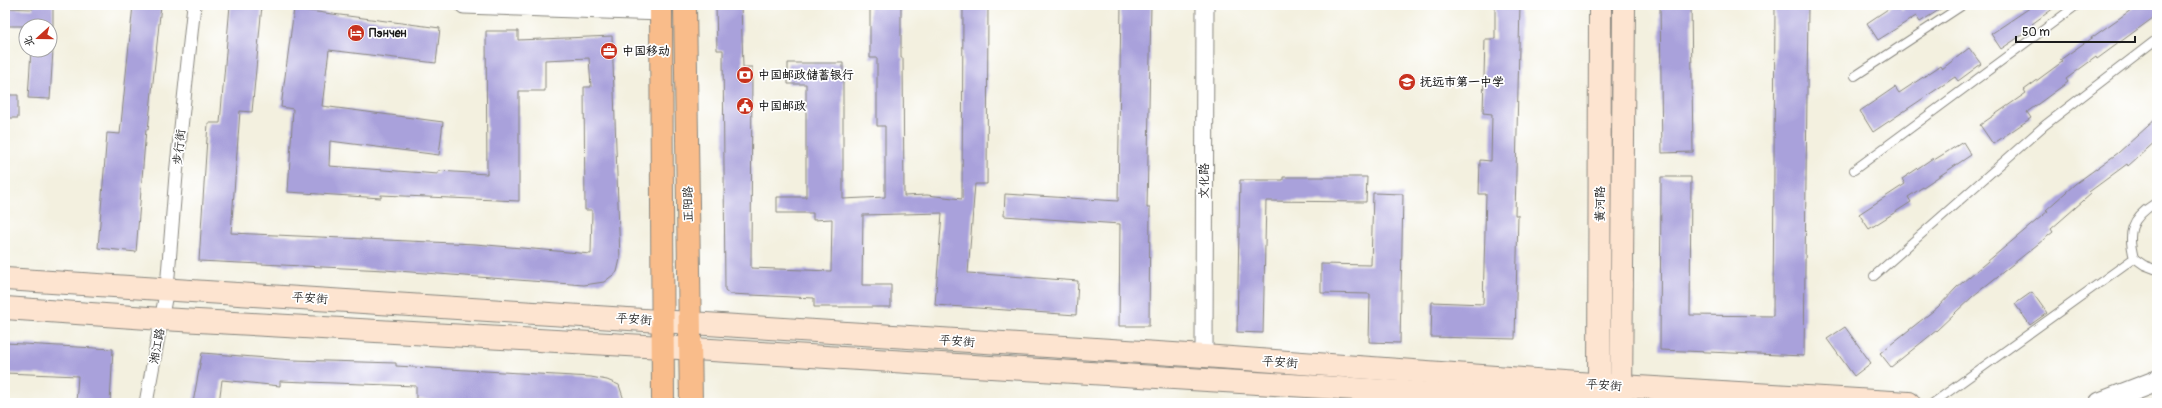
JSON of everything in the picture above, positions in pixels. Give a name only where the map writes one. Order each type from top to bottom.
[{"type":"main road","name":"正阳路","points":[[685,5],[691,403]]},
{"type":"main road","name":"黄河路","points":[[1599,394],[1600,5]]},
{"type":"main road","name":"黄河路","points":[[1621,395],[1624,5]]},
{"type":"main road","points":[[662,9],[663,403]]},
{"type":"main road","name":"平安街","points":[[5,279],[167,288],[690,324],[1204,356],[1599,394],[1909,403]]},
{"type":"main road","name":"平安街","points":[[5,308],[162,319],[662,347],[1585,403]]},
{"type":"street","name":"步行街","points":[[167,288],[194,5]]},
{"type":"street","points":[[464,5],[662,9]]},
{"type":"street","name":"文化路","points":[[1204,356],[1205,5]]},
{"type":"street","name":"湘江路","points":[[146,403],[167,288]]},
{"type":"street","points":[[2100,403],[2157,381]]},
{"type":"lane","points":[[1855,76],[1963,5]]},
{"type":"lane","points":[[1854,170],[2077,5]]},
{"type":"lane","points":[[1874,276],[2045,125],[2157,39]]},
{"type":"lane","points":[[2154,204],[2147,208],[2131,226],[2129,242],[2134,258],[2144,265],[2157,270]]},
{"type":"lane","points":[[1933,403],[2134,258]]},
{"type":"building","points":[[33,5],[53,5],[53,18],[18,18],[18,26],[5,26],[5,8],[33,9]]},
{"type":"building","points":[[133,5],[161,5],[148,130],[146,129],[136,252],[98,248],[107,133],[120,134]]},
{"type":"building","points":[[230,5],[262,5],[252,112],[240,111],[231,233],[475,244],[591,254],[592,210],[585,210],[584,87],[591,87],[589,58],[545,60],[545,91],[519,91],[519,201],[381,195],[381,198],[288,192],[293,109],[281,107],[294,9],[440,28],[436,63],[329,50],[322,106],[443,122],[439,155],[330,141],[329,166],[438,174],[438,171],[487,174],[486,31],[518,31],[518,40],[612,36],[620,259],[617,272],[604,282],[584,285],[385,270],[199,261],[208,123],[220,123]]},
{"type":"building","points":[[716,5],[741,5],[743,67],[752,67],[751,268],[831,271],[832,219],[813,220],[813,213],[777,213],[777,197],[806,197],[806,84],[788,84],[788,63],[843,63],[843,199],[885,197],[885,126],[877,126],[877,58],[870,58],[870,5],[901,5],[904,196],[927,195],[962,199],[963,5],[988,5],[987,184],[975,184],[968,273],[1078,281],[1076,315],[935,305],[942,213],[863,215],[862,285],[891,285],[891,307],[814,307],[814,298],[730,294],[725,290],[723,50],[717,50]]},
{"type":"building","points":[[1121,5],[1151,5],[1147,208],[1150,208],[1149,326],[1119,326],[1120,224],[1004,216],[1005,194],[1118,201]]},
{"type":"building","points":[[1495,5],[1520,5],[1515,215],[1518,215],[1515,339],[1431,337],[1432,302],[1483,304],[1486,194],[1479,194],[1480,160],[1491,161],[1492,114],[1483,113],[1485,39],[1495,39]]},
{"type":"building","points":[[1660,5],[1691,5],[1693,152],[1662,153]]},
{"type":"building","points":[[1775,5],[1808,5],[1804,356],[1660,350],[1661,177],[1691,177],[1690,315],[1773,316]]},
{"type":"building","points":[[1894,5],[1899,5],[1902,10],[1909,5],[1947,5],[1920,22],[1916,16],[1878,40],[1867,23]]},
{"type":"building","points":[[2034,5],[2058,5],[2032,24],[2034,27],[2001,49],[1991,34]]},
{"type":"building","points":[[2138,5],[2157,5],[2157,15],[2097,59],[2096,57],[2066,79],[2068,82],[2027,112],[2031,118],[1993,144],[1980,125],[2026,93],[2024,90],[2062,62],[2060,60]]},
{"type":"building","points":[[1969,48],[1981,64],[1958,81],[1955,77],[1873,132],[1860,111],[1895,87],[1899,93],[1940,66],[1942,69]]},
{"type":"building","points":[[30,58],[53,58],[50,99],[28,98]]},
{"type":"building","points":[[6,95],[18,95],[18,118],[5,118]]},
{"type":"building","points":[[2157,118],[2157,140],[2128,166],[2127,164],[2089,192],[2091,194],[2051,229],[2053,232],[1973,296],[1937,330],[1891,367],[1880,353],[1938,307],[1957,287],[2048,211],[2046,210],[2075,184],[2118,153]]},
{"type":"building","points":[[1963,142],[1971,155],[1908,197],[1911,202],[1869,229],[1859,214],[1905,184],[1902,179],[1933,158],[1934,160]]},
{"type":"building","points":[[1283,177],[1367,177],[1366,202],[1266,201],[1263,333],[1237,332],[1240,180],[1283,180]]},
{"type":"building","points":[[1373,193],[1403,194],[1400,343],[1369,342],[1370,294],[1321,293],[1321,264],[1371,265]]},
{"type":"building","points":[[2032,292],[2047,313],[2030,325],[2015,304]]},
{"type":"building","points":[[1845,327],[1871,363],[1854,376],[1827,339]]},
{"type":"building","points":[[5,343],[113,349],[110,403],[76,403],[78,376],[5,373]]},
{"type":"building","points":[[202,353],[293,360],[396,363],[396,366],[591,377],[607,380],[619,385],[625,403],[484,403],[416,399],[416,386],[280,381],[280,386],[222,380],[219,403],[193,403]]},
{"type":"place","name":"Пэнчен","points":[[356,33]]},
{"type":"place","name":"中国移动","points":[[609,51]]},
{"type":"place","name":"中国邮政储蓄银行","points":[[745,75]]},
{"type":"place","name":"抚远市第一中学","points":[[1407,82]]},
{"type":"place","name":"中国邮政","points":[[745,106]]}]
